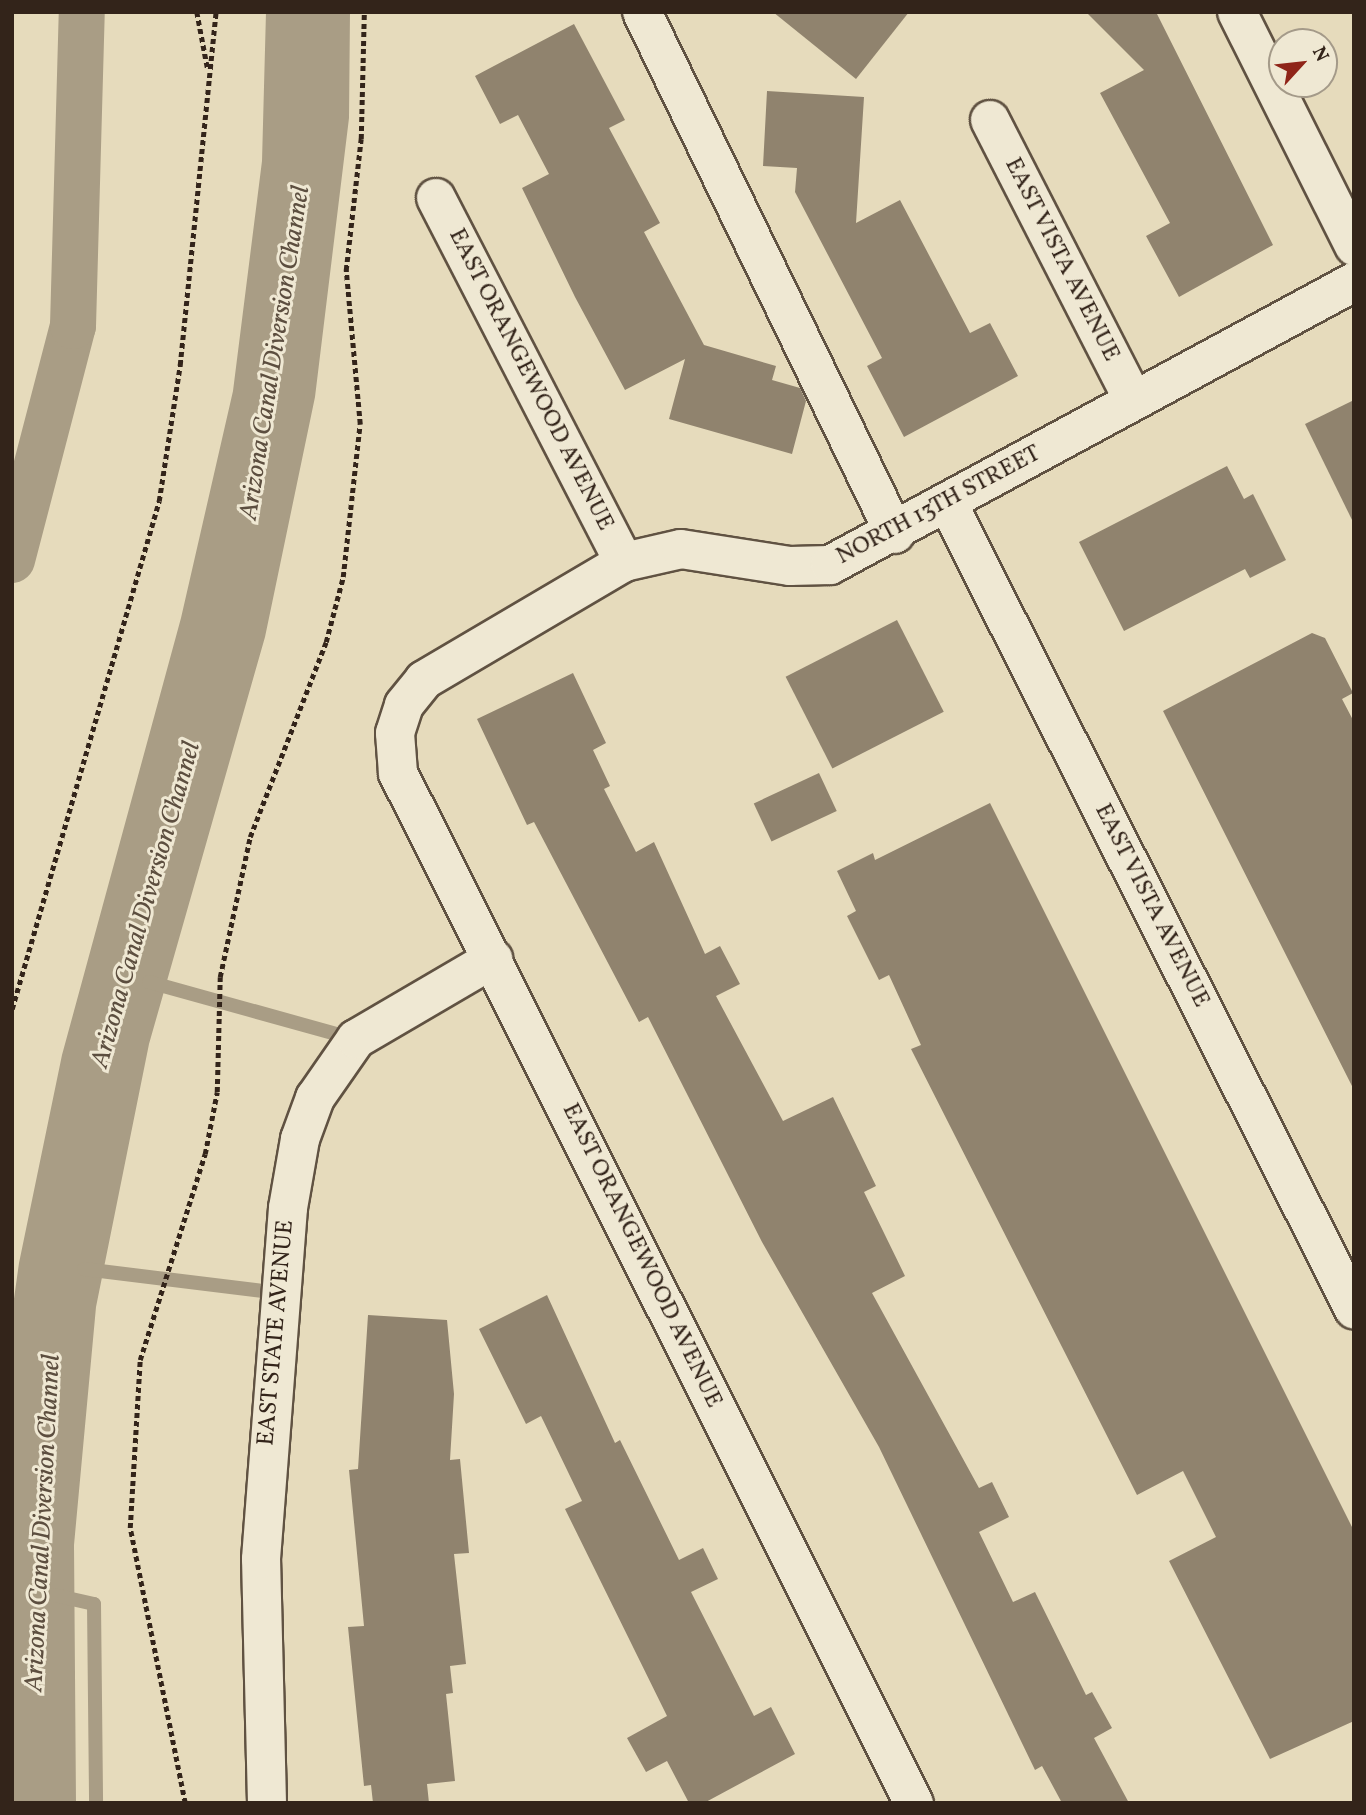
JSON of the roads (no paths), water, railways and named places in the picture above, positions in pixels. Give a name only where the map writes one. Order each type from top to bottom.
[{"type":"street","points":[[642,12],[895,534]]},
{"type":"street","points":[[1237,12],[1354,246]]},
{"type":"street","name":"EAST VISTA AVENUE","points":[[990,120],[1133,400]]},
{"type":"street","name":"EAST ORANGEWOOD AVENUE","points":[[436,198],[624,562]]},
{"type":"street","name":"NORTH 13TH STREET","points":[[404,705],[424,680],[624,562],[681,549],[790,566],[830,565],[895,534],[1133,400],[1354,282]]},
{"type":"street","name":"EAST VISTA AVENUE","points":[[948,504],[1354,1309]]},
{"type":"street","name":"EAST ORANGEWOOD AVENUE","points":[[404,705],[395,733],[398,773],[914,1803]]},
{"type":"street","name":"EAST STATE AVENUE","points":[[267,1803],[261,1559],[288,1208],[300,1139],[316,1098],[356,1039],[493,959]]},
{"type":"water","name":"Arizona Canal Diversion Channel","points":[[266,12],[350,12],[349,118],[315,397],[265,637],[149,1044],[96,1307],[74,1545],[76,1803],[12,1803],[12,1313],[19,1263],[62,1055],[181,618],[233,391],[262,161]]},
{"type":"waterway","points":[[12,560],[73,326],[82,12]]},
{"type":"waterway","name":"Arizona Canal Diversion Channel","points":[[149,982],[355,1039]]},
{"type":"waterway","points":[[84,1269],[279,1293]]},
{"type":"waterway","name":"Arizona Canal Diversion Channel","points":[[54,1595],[94,1604],[96,1803]]}]
